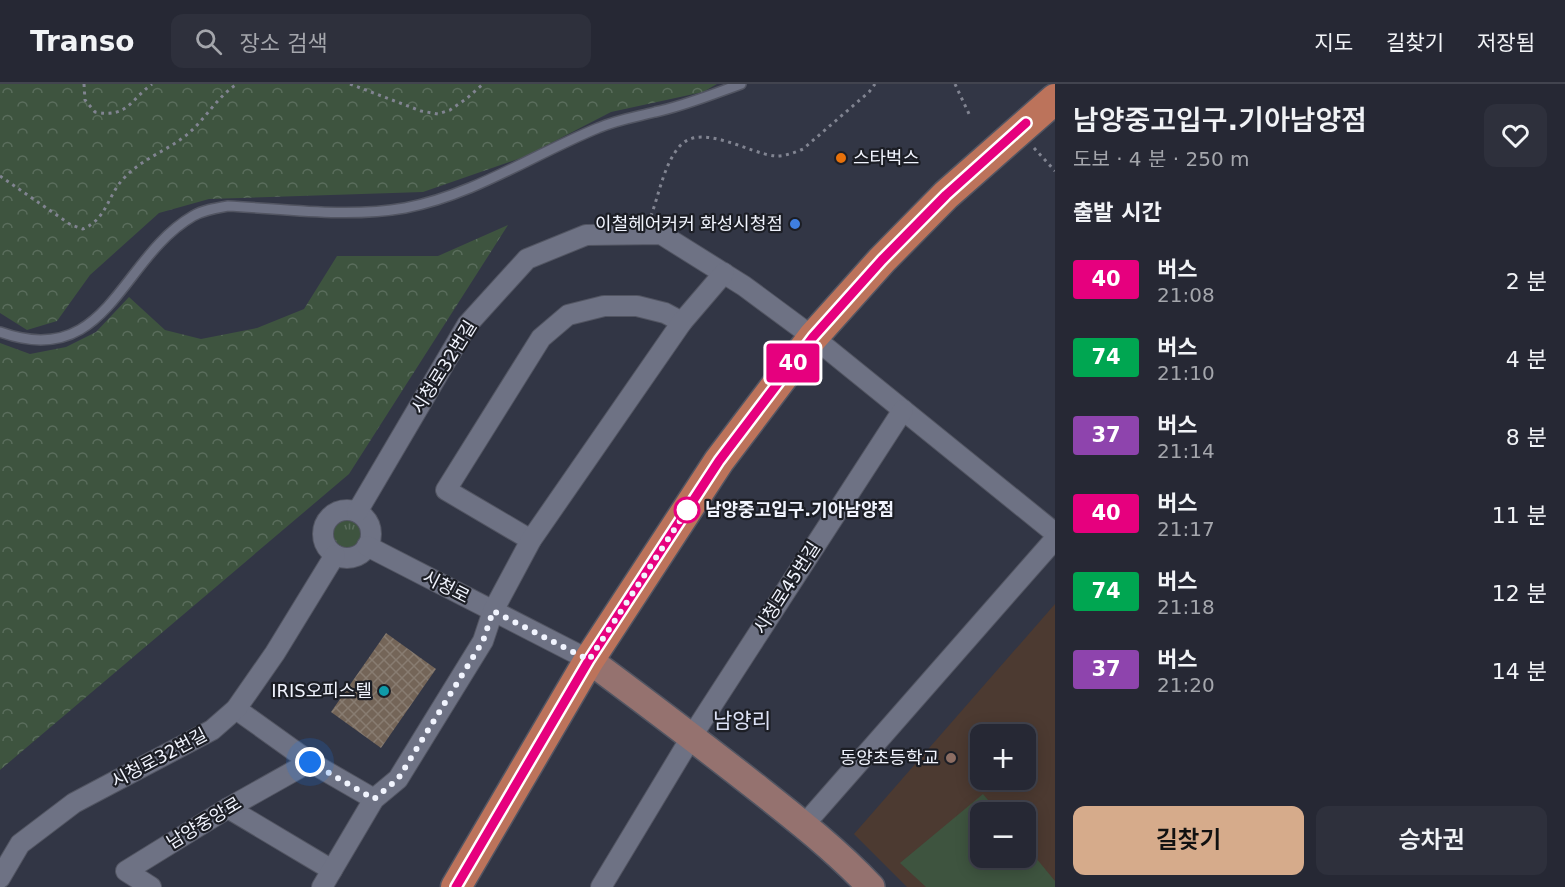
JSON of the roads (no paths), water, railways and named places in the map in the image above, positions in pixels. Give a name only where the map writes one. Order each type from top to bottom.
[{"type":"main road","points":[[456,887],[589,660],[719,461],[813,337],[882,260],[938,203],[1055,99]]},
{"type":"street","name":"시청로32번길","points":[[357,512],[467,325],[527,260],[586,235],[661,234],[744,286],[813,337],[1055,533]]},
{"type":"street","points":[[228,808],[327,879],[374,799],[398,779],[483,641],[493,611],[531,540],[682,322],[724,273]]},
{"type":"street","points":[[531,540],[446,490],[541,338],[568,315],[604,306],[637,306],[665,312],[682,322]]},
{"type":"street","name":"시청로45번길","points":[[601,887],[692,735],[903,410]]},
{"type":"street","points":[[341,511],[357,512],[368,524],[370,531],[368,546],[357,556],[342,558],[335,555],[325,544],[324,527],[334,514],[341,511]]},
{"type":"street","points":[[804,825],[1055,539]]},
{"type":"street","name":"시청로","points":[[368,546],[589,660]]},
{"type":"street","name":"시청로32번길","points":[[0,878],[21,844],[74,803],[212,730],[237,709],[275,653],[335,555]]},
{"type":"street","points":[[589,660],[692,735],[804,825],[851,866],[871,887]]},
{"type":"street","points":[[237,709],[310,762],[374,799]]},
{"type":"street","name":"남양중앙로","points":[[151,887],[126,871],[228,808],[310,762]]},
{"type":"lane","points":[[0,332],[16,338],[35,340],[57,338],[80,330],[95,321],[164,238],[194,215],[210,209],[228,206],[356,212],[407,207],[438,199],[495,177],[597,128],[633,116],[679,105],[741,84]]},
{"type":"place","name":"스타벅스","points":[[841,158]]},
{"type":"place","name":"이철헤어커커 화성시청점","points":[[795,224]]},
{"type":"place","name":"남양중고입구.기아남양점","points":[[687,510]]},
{"type":"place","name":"IRIS오피스텔","points":[[384,691]]},
{"type":"place","name":"동양초등학교","points":[[951,758]]},
{"type":"district","name":"남양리","points":[[742,721]]}]
